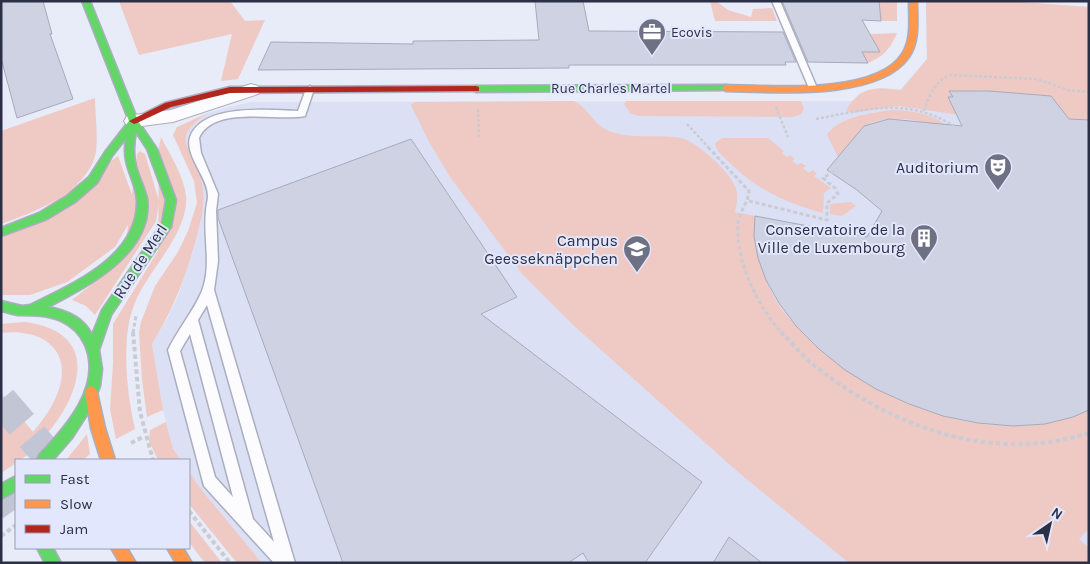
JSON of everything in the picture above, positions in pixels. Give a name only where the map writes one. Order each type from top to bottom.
[{"type":"main road","name":"Rue de Merl","points":[[86,1],[134,121],[152,149],[168,187],[171,200],[166,224],[148,254],[132,273],[106,313],[94,347]]},
{"type":"main road","name":"Rue Charles Martel","points":[[251,90],[831,88],[860,83],[884,75],[905,58],[910,48],[913,1]]},
{"type":"main road","name":"Rue de Merl","points":[[25,310],[93,275],[114,259],[132,240],[140,223],[143,208],[141,194],[129,156],[134,121]]},
{"type":"main road","points":[[1,232],[43,216],[71,199],[93,180],[108,154],[134,121]]},
{"type":"main road","points":[[1,306],[48,311],[64,316],[77,324],[87,334],[94,347],[96,361],[91,392],[72,430],[45,459]]},
{"type":"main road","points":[[1,313],[25,310]]},
{"type":"main road","points":[[91,392],[98,428],[108,459]]},
{"type":"main road","points":[[1,492],[15,484]]},
{"type":"main road","points":[[45,549],[54,563]]},
{"type":"main road","points":[[119,549],[129,563]]},
{"type":"main road","points":[[175,549],[186,563]]},
{"type":"street","name":"Rue Charles Martel","points":[[134,121],[173,116],[251,90]]},
{"type":"lane","points":[[776,1],[813,88]]},
{"type":"lane","points":[[284,563],[209,481],[174,350],[208,289],[214,250],[211,212],[213,193],[208,176],[192,140],[197,132],[206,124],[231,115],[302,114],[310,89]]},
{"type":"lane","points":[[208,289],[288,563]]},
{"type":"lane","points":[[192,319],[248,524]]},
{"type":"path","points":[[924,111],[927,101],[942,78],[950,75],[1037,79],[1068,90],[1089,92]]},
{"type":"path","points":[[477,88],[479,138]]},
{"type":"path","points":[[769,88],[788,137]]},
{"type":"path","points":[[816,119],[899,106],[924,111],[944,119],[954,126]]},
{"type":"path","points":[[687,124],[749,191],[749,201],[740,216],[738,235],[741,255],[748,276],[758,299],[773,321],[814,365],[870,403],[902,418],[970,440],[1004,444],[1036,444],[1066,440],[1089,433]]},
{"type":"path","points":[[749,201],[827,220],[827,203],[838,194],[835,188],[823,178],[836,170]]},
{"type":"path","points":[[143,437],[153,459]]},
{"type":"path","points":[[190,512],[230,563]]},
{"type":"path","points":[[1,536],[15,525]]},
{"type":"shaded area","points":[[119,1],[230,1],[245,21],[265,20],[238,79],[221,81],[232,34],[139,55]]},
{"type":"shaded area","points":[[710,1],[716,1],[728,10],[751,17],[753,9],[772,8],[777,21],[715,21]]},
{"type":"shaded area","points":[[879,1],[897,1],[897,21],[881,21]]},
{"type":"shaded area","name":"Campus Geesseknäppchen","points":[[926,1],[1006,1],[1089,7],[1089,563],[262,563],[190,473],[190,459],[180,459],[173,449],[163,410],[152,344],[178,296],[193,251],[203,206],[202,181],[186,148],[185,138],[189,129],[210,112],[250,102],[852,101],[860,93],[880,88],[900,90],[927,59]]},
{"type":"shaded area","points":[[926,1],[1006,1],[1089,7],[1089,120],[1065,122],[1059,107],[1051,96],[978,90],[979,92],[950,91],[953,97],[948,97],[952,105],[956,106],[966,116],[899,106],[852,113],[846,110],[857,96],[863,92],[883,88],[901,90],[927,59]]},
{"type":"shaded area","points":[[897,33],[886,51],[868,63],[862,52],[880,52],[870,34]]},
{"type":"shaded area","points":[[95,98],[96,151],[89,169],[80,181],[56,200],[28,214],[1,224],[1,131]]},
{"type":"shaded area","points":[[574,101],[607,130],[632,136],[681,138],[695,145],[719,165],[726,172],[736,189],[735,212],[755,216],[755,231],[760,261],[764,275],[777,302],[796,326],[871,386],[927,411],[981,424],[1037,425],[1089,410],[1089,529],[1079,539],[1089,548],[1089,563],[849,563],[738,472],[572,324],[523,275],[450,177],[428,140],[411,105],[414,102]]},
{"type":"shaded area","points":[[626,101],[801,101],[804,109],[801,114],[793,117],[638,116],[630,113],[624,104]]},
{"type":"shaded area","points":[[891,110],[930,116],[950,128],[946,129],[906,119],[874,122],[862,128],[840,161],[827,135],[832,129],[856,117]]},
{"type":"shaded area","points":[[210,112],[196,122],[186,137],[186,145],[202,182],[202,211],[194,246],[180,289],[152,344],[163,410],[147,417],[139,333],[141,322],[155,286],[178,252],[188,231],[197,203],[194,181],[173,135],[177,127]]},
{"type":"shaded area","points":[[161,137],[183,181],[186,196],[185,211],[181,225],[165,254],[146,281],[129,321],[126,368],[135,429],[116,439],[110,409],[113,324],[158,251],[159,147]]},
{"type":"shaded area","points":[[722,138],[768,138],[784,151],[782,153],[787,157],[790,155],[795,159],[792,161],[798,165],[801,163],[806,166],[803,168],[809,173],[813,170],[817,174],[814,176],[831,188],[824,193],[823,213],[785,200],[762,189],[751,181],[719,152],[715,143]]},
{"type":"shaded area","points":[[140,151],[145,154],[159,201],[156,221],[95,315],[86,306],[72,300],[124,259],[137,154]]},
{"type":"shaded area","points":[[118,156],[132,195],[133,216],[115,247],[67,282],[30,295],[1,295],[1,239]]},
{"type":"shaded area","points":[[851,202],[856,206],[842,216],[830,214],[830,204]]},
{"type":"shaded area","points":[[24,322],[50,328],[67,340],[76,354],[77,372],[73,390],[52,428],[28,455],[15,459],[15,464],[1,473],[1,393],[33,432],[49,411],[55,399],[60,387],[62,374],[61,362],[56,351],[46,341],[25,333],[1,333],[1,324]]},
{"type":"shaded area","points":[[166,422],[173,449],[180,459],[158,459],[149,441],[150,430]]},
{"type":"shaded area","points":[[87,434],[90,454],[84,459],[67,459]]},
{"type":"shaded area","points":[[190,473],[262,563],[237,563],[190,505]]},
{"type":"shaded area","points":[[190,522],[222,563],[205,563],[190,543]]},
{"type":"building","points":[[1,1],[43,1],[52,34],[50,34],[73,99],[17,118],[1,58]]},
{"type":"building","points":[[535,1],[583,1],[589,31],[783,32],[796,62],[785,62],[786,65],[569,65],[569,68],[258,70],[271,42],[413,44],[413,41],[539,40]]},
{"type":"building","points":[[782,1],[879,1],[881,21],[862,20],[880,52],[862,52],[868,63],[808,62]]},
{"type":"building","name":"Conservatoire de la Ville de Luxembourg","points":[[949,91],[989,91],[1051,96],[1069,119],[1089,120],[1089,410],[1073,417],[1045,424],[1013,426],[978,423],[943,416],[909,404],[876,389],[845,370],[819,349],[796,326],[779,303],[766,280],[758,258],[754,236],[755,216],[867,237],[882,211],[857,190],[827,170],[864,126],[889,119],[962,126],[948,97],[953,97]]},
{"type":"building","points":[[411,139],[517,297],[481,314],[702,482],[645,563],[589,563],[583,553],[568,563],[343,563],[218,218],[218,210]]},
{"type":"building","points":[[729,537],[762,563],[713,563]]},
{"type":"tunnel","points":[[1,400],[51,459]]},
{"type":"tunnel","points":[[1,488],[15,508]]},
{"type":"traffic: fast","points":[[86,1],[134,121],[152,149],[171,200],[167,224],[106,313],[94,347]]},
{"type":"traffic: fast","points":[[476,89],[726,88]]},
{"type":"traffic: fast","points":[[31,310],[86,281],[121,254],[133,238],[141,220],[142,200],[129,158],[134,121]]},
{"type":"traffic: fast","points":[[1,232],[43,216],[71,199],[93,180],[108,154],[134,121]]},
{"type":"traffic: fast","points":[[1,306],[20,310]]},
{"type":"traffic: fast","points":[[25,310],[51,312],[74,322],[86,335],[94,352],[96,369],[93,386],[87,402],[67,434],[45,459]]},
{"type":"traffic: fast","points":[[1,492],[15,484]]},
{"type":"traffic: fast","points":[[45,549],[54,563]]},
{"type":"traffic: slow","points":[[726,88],[822,88],[848,85],[872,79],[892,70],[905,57],[911,44],[913,1]]},
{"type":"traffic: slow","points":[[91,392],[98,428],[108,459]]},
{"type":"traffic: slow","points":[[119,549],[129,563]]},
{"type":"traffic: slow","points":[[175,549],[185,563]]},
{"type":"traffic: jam","points":[[134,121],[168,105],[230,90],[476,89]]},
{"type":"place","name":"Ecovis","points":[[652,56]]},
{"type":"place","name":"Auditorium","points":[[998,191]]},
{"type":"place","name":"Conservatoire de la Ville de Luxembourg","points":[[924,262]]},
{"type":"place","name":"Campus Geesseknäppchen","points":[[637,273]]}]
